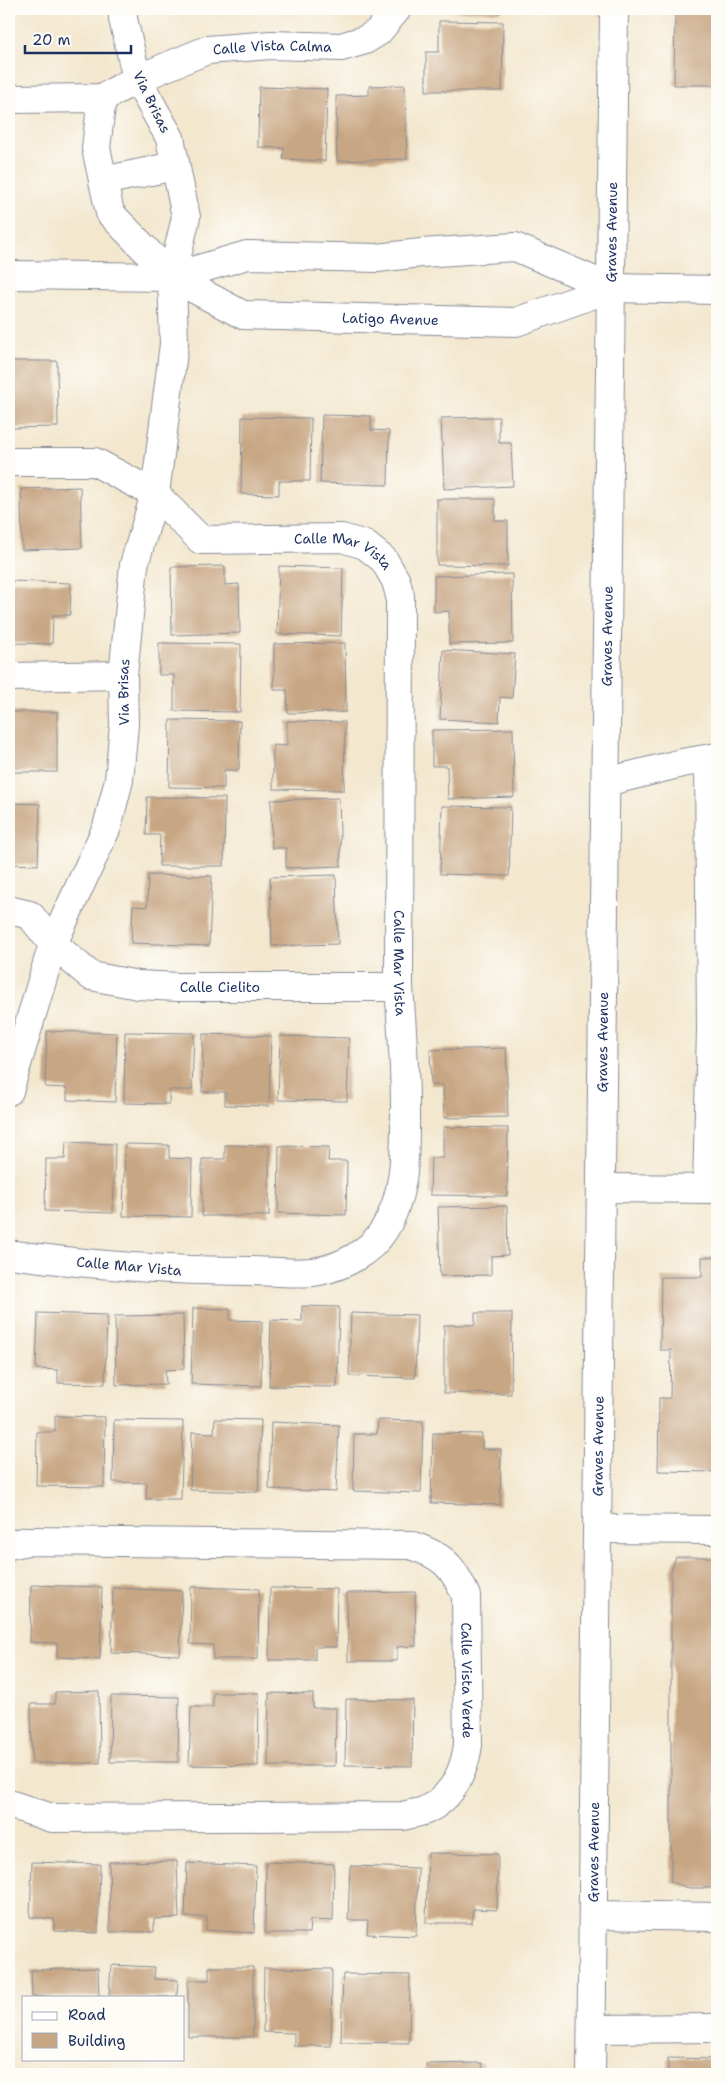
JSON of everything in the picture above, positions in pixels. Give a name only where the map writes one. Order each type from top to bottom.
[{"type":"street","name":"Via Brisas","points":[[9,1091],[53,944],[107,827],[119,780],[124,724],[123,676],[134,565],[155,494],[174,344],[172,277],[186,217],[170,138],[137,78],[123,19],[123,9]]},
{"type":"street","name":"Calle Vista Calma","points":[[102,98],[137,78],[207,50],[271,44],[341,47],[365,40],[378,32],[397,9]]},
{"type":"street","name":"Graves Avenue","points":[[591,2074],[614,9]]},
{"type":"street","points":[[9,99],[102,98],[96,148],[110,213],[172,277]]},
{"type":"street","points":[[103,181],[175,166]]},
{"type":"street","name":"Latigo Avenue","points":[[9,275],[172,277],[247,256],[377,258],[421,252],[515,247],[612,288]]},
{"type":"street","name":"Latigo Avenue","points":[[172,277],[242,315],[516,322],[612,288],[717,290]]},
{"type":"street","name":"Calle Mar Vista","points":[[9,462],[94,462],[155,494],[201,540],[342,538],[365,545],[384,560],[396,581],[400,596],[399,987],[405,1052],[405,1165],[396,1204],[384,1230],[368,1248],[348,1262],[318,1271],[198,1271],[138,1268],[9,1254]]},
{"type":"street","points":[[9,677],[123,676]]},
{"type":"street","points":[[602,1188],[712,1189],[713,758],[682,763],[606,782]]},
{"type":"street","name":"Calle Cielito","points":[[9,910],[30,915],[53,944],[91,976],[138,985],[188,987],[399,987]]},
{"type":"street","points":[[598,1529],[717,1530]]},
{"type":"street","name":"Calle Vista Verde","points":[[9,1545],[27,1541],[410,1545],[433,1552],[458,1576],[466,1596],[468,1745],[465,1761],[456,1783],[446,1796],[426,1810],[403,1816],[52,1818],[9,1804]]},
{"type":"street","points":[[593,1915],[717,1917]]},
{"type":"street","points":[[592,2029],[717,2028]]},
{"type":"building","points":[[444,9],[502,9],[501,12],[444,11]]},
{"type":"building","points":[[675,9],[717,9],[717,85],[674,85]]},
{"type":"building","points":[[439,21],[503,22],[502,91],[426,91],[426,52],[439,52]]},
{"type":"building","points":[[405,85],[407,159],[337,161],[336,96],[369,95],[369,86]]},
{"type":"building","points":[[259,87],[327,89],[325,161],[283,159],[284,148],[258,147]]},
{"type":"building","points":[[9,134],[13,134],[13,195],[9,195]]},
{"type":"building","points":[[9,361],[57,361],[58,427],[9,428]]},
{"type":"building","points":[[322,415],[371,416],[371,430],[389,431],[388,485],[320,483]]},
{"type":"building","points":[[242,417],[311,418],[310,481],[279,481],[279,495],[241,494]]},
{"type":"building","points":[[499,417],[499,443],[511,443],[513,486],[444,489],[441,418]]},
{"type":"building","points":[[80,487],[82,548],[22,550],[21,489]]},
{"type":"building","points":[[437,499],[495,499],[495,521],[508,521],[508,566],[437,565]]},
{"type":"building","points":[[225,566],[225,585],[239,584],[240,633],[172,635],[171,567]]},
{"type":"building","points":[[279,566],[343,568],[341,636],[277,634]]},
{"type":"building","points":[[512,574],[513,643],[449,644],[449,611],[434,612],[434,576]]},
{"type":"building","points":[[12,581],[71,583],[70,615],[53,615],[52,644],[10,643]]},
{"type":"building","points":[[159,643],[241,644],[240,712],[174,711],[174,675],[159,675]]},
{"type":"building","points":[[345,643],[346,712],[288,713],[287,690],[274,690],[274,644]]},
{"type":"building","points":[[443,650],[515,654],[512,698],[500,697],[499,722],[440,719]]},
{"type":"building","points":[[9,712],[57,712],[57,772],[9,772]]},
{"type":"building","points":[[170,720],[240,721],[239,770],[224,770],[224,788],[169,787]]},
{"type":"building","points":[[287,721],[345,722],[344,790],[273,789],[273,745],[287,746]]},
{"type":"building","points":[[513,729],[514,797],[448,799],[447,766],[432,766],[432,730]]},
{"type":"building","points":[[147,797],[225,798],[224,866],[159,866],[160,835],[146,835]]},
{"type":"building","points":[[339,798],[341,866],[286,868],[286,848],[272,848],[271,800]]},
{"type":"building","points":[[9,803],[40,804],[38,865],[9,864]]},
{"type":"building","points":[[442,806],[511,807],[509,876],[440,874]]},
{"type":"building","points":[[148,875],[212,876],[209,946],[131,943],[133,906],[147,907]]},
{"type":"building","points":[[336,875],[338,944],[272,946],[270,877]]},
{"type":"building","points":[[47,1031],[117,1033],[115,1102],[67,1100],[67,1088],[45,1087]]},
{"type":"building","points":[[125,1032],[194,1033],[192,1090],[169,1090],[169,1104],[124,1103]]},
{"type":"building","points":[[203,1034],[271,1036],[269,1106],[225,1105],[225,1092],[202,1092]]},
{"type":"building","points":[[280,1036],[349,1038],[347,1101],[278,1100]]},
{"type":"building","points":[[506,1048],[508,1117],[444,1118],[443,1085],[431,1085],[430,1050]]},
{"type":"building","points":[[443,1127],[508,1128],[507,1196],[430,1195],[431,1158],[443,1158]]},
{"type":"building","points":[[66,1142],[115,1144],[113,1213],[45,1211],[46,1159],[65,1159]]},
{"type":"building","points":[[125,1144],[169,1145],[169,1158],[192,1159],[191,1217],[123,1216]]},
{"type":"building","points":[[225,1145],[269,1146],[269,1216],[202,1216],[202,1159],[225,1159]]},
{"type":"building","points":[[279,1146],[329,1147],[328,1161],[347,1161],[346,1215],[278,1213]]},
{"type":"building","points":[[507,1206],[508,1255],[491,1256],[491,1275],[440,1276],[438,1207]]},
{"type":"building","points":[[702,1257],[717,1257],[717,1472],[658,1471],[659,1398],[670,1398],[671,1350],[660,1350],[661,1277],[702,1277]]},
{"type":"building","points":[[302,1306],[339,1307],[337,1387],[269,1386],[271,1320],[302,1321]]},
{"type":"building","points":[[193,1308],[230,1309],[230,1320],[262,1321],[261,1386],[191,1384]]},
{"type":"building","points":[[38,1313],[107,1315],[105,1384],[58,1383],[58,1370],[36,1369]]},
{"type":"building","points":[[351,1313],[417,1315],[415,1378],[349,1376]]},
{"type":"building","points":[[475,1313],[512,1313],[511,1394],[444,1393],[444,1325],[475,1325]]},
{"type":"building","points":[[183,1315],[184,1369],[165,1370],[166,1384],[116,1385],[115,1316]]},
{"type":"building","points":[[55,1416],[105,1417],[104,1487],[36,1486],[37,1432],[55,1432]]},
{"type":"building","points":[[215,1419],[261,1420],[258,1492],[190,1490],[192,1432],[214,1433]]},
{"type":"building","points":[[114,1420],[183,1421],[181,1499],[146,1499],[147,1483],[113,1482]]},
{"type":"building","points":[[378,1420],[423,1421],[421,1493],[353,1491],[354,1434],[377,1434]]},
{"type":"building","points":[[271,1422],[339,1425],[336,1492],[269,1489]]},
{"type":"building","points":[[433,1433],[482,1434],[482,1449],[501,1449],[500,1505],[431,1503]]},
{"type":"building","points":[[676,1557],[717,1557],[717,1888],[689,1888],[671,1882],[671,1571]]},
{"type":"building","points":[[31,1585],[102,1587],[100,1659],[57,1657],[57,1643],[30,1642]]},
{"type":"building","points":[[191,1587],[259,1589],[258,1659],[213,1659],[213,1645],[190,1644]]},
{"type":"building","points":[[113,1588],[182,1591],[180,1655],[111,1653]]},
{"type":"building","points":[[270,1588],[337,1589],[336,1647],[315,1647],[315,1660],[269,1660]]},
{"type":"building","points":[[415,1592],[416,1646],[397,1647],[397,1661],[348,1661],[347,1593]]},
{"type":"building","points":[[99,1691],[100,1763],[32,1763],[31,1704],[55,1704],[55,1692]]},
{"type":"building","points":[[213,1693],[259,1693],[258,1766],[189,1765],[191,1707],[213,1707]]},
{"type":"building","points":[[269,1693],[313,1694],[313,1708],[336,1708],[335,1766],[268,1766]]},
{"type":"building","points":[[111,1696],[179,1697],[178,1762],[110,1762]]},
{"type":"building","points":[[346,1699],[413,1700],[412,1766],[345,1765]]},
{"type":"building","points":[[428,1853],[498,1854],[497,1910],[473,1909],[472,1923],[426,1923]]},
{"type":"building","points":[[177,1861],[179,1918],[154,1919],[154,1932],[110,1932],[109,1862]]},
{"type":"building","points":[[32,1862],[100,1864],[98,1933],[54,1931],[54,1919],[30,1917]]},
{"type":"building","points":[[266,1862],[334,1864],[333,1921],[310,1920],[309,1933],[265,1933]]},
{"type":"building","points":[[187,1863],[256,1866],[254,1933],[206,1930],[207,1917],[185,1917]]},
{"type":"building","points":[[350,1866],[418,1868],[416,1936],[367,1934],[368,1920],[348,1920]]},
{"type":"building","points":[[111,1965],[155,1967],[154,1979],[178,1980],[177,1996],[109,1996]]},
{"type":"building","points":[[209,1967],[253,1967],[253,2037],[188,2037],[188,1980],[209,1980]]},
{"type":"building","points":[[98,1968],[99,1996],[32,1996],[31,1970]]},
{"type":"building","points":[[264,1968],[332,1969],[331,2046],[294,2046],[294,2033],[263,2032]]},
{"type":"building","points":[[343,1974],[410,1975],[409,2043],[341,2042]]},
{"type":"building","points":[[668,2058],[717,2059],[717,2074],[668,2074]]},
{"type":"building","points":[[482,2063],[483,2074],[427,2074],[426,2064]]}]
